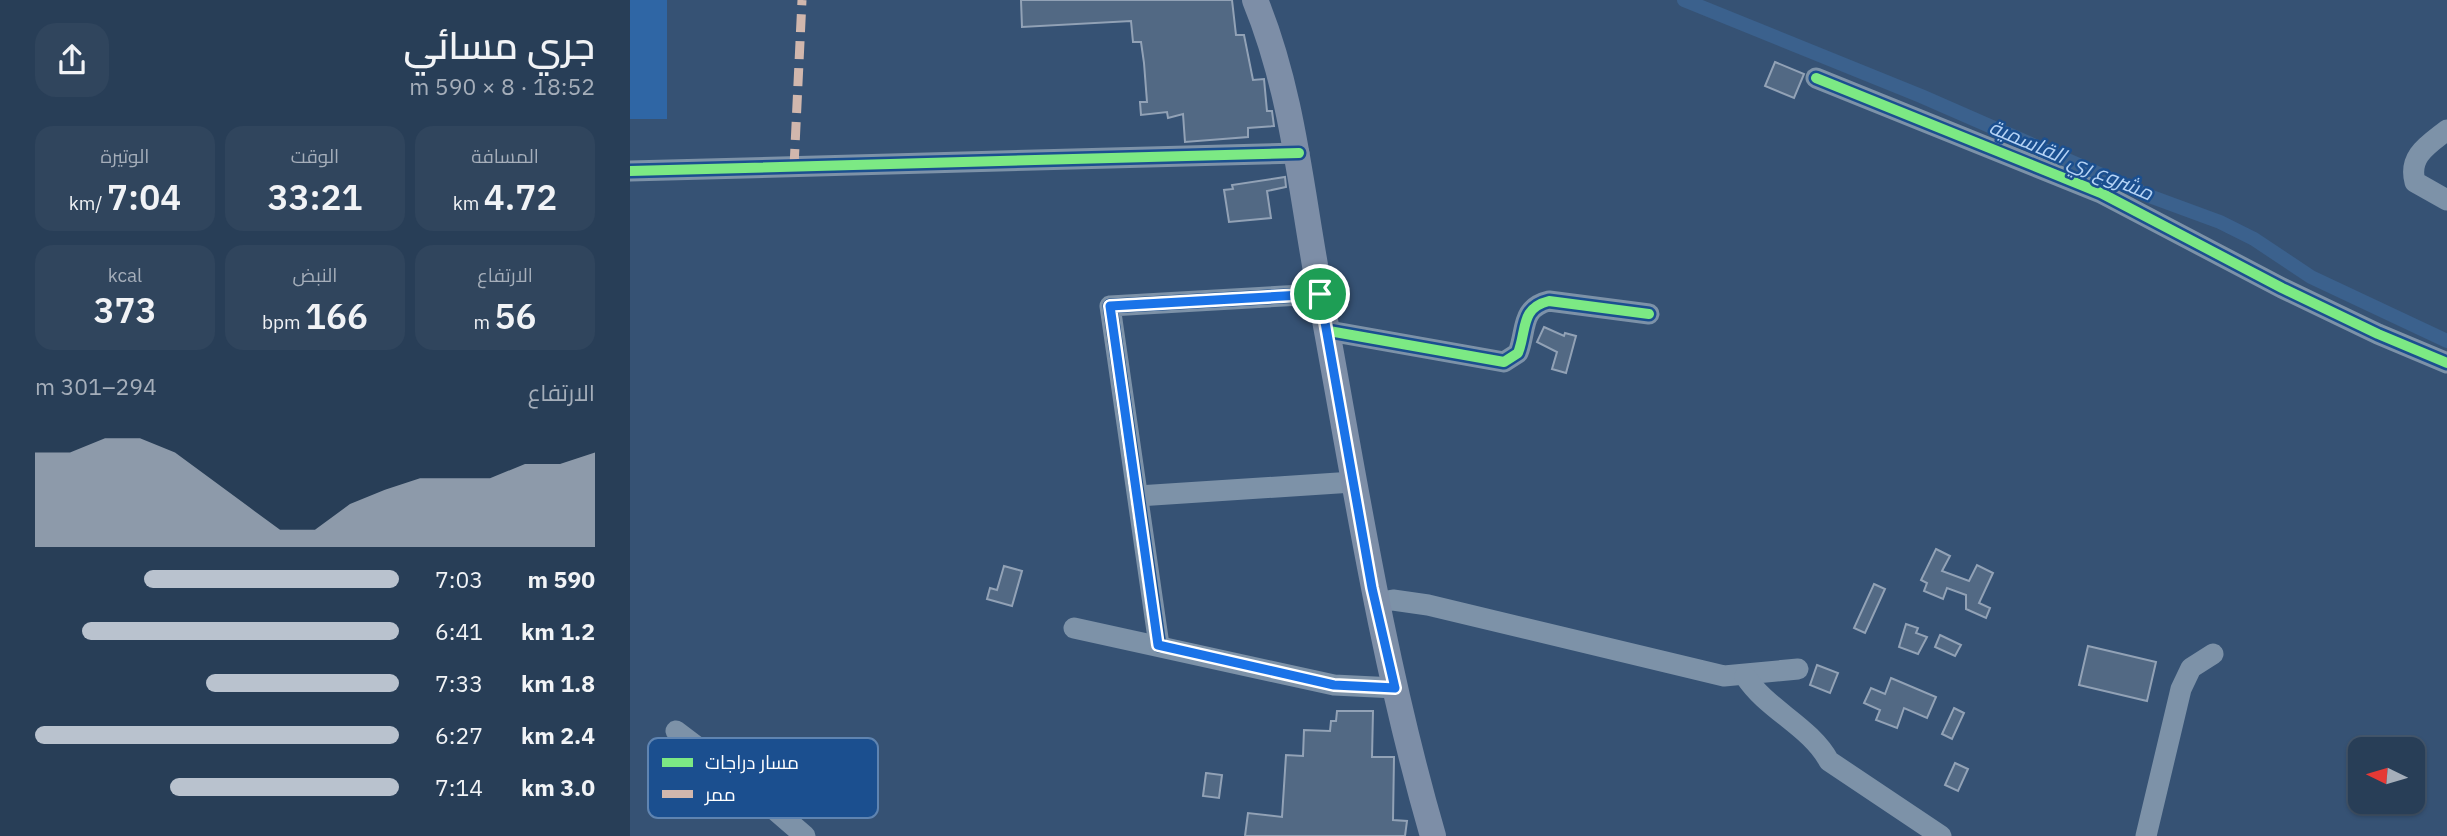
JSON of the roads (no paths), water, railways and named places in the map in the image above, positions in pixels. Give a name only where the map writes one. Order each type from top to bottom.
[{"type":"main road","points":[[1261,3],[1299,153],[1320,294],[1329,331],[1375,603],[1433,836]]},
{"type":"street","points":[[1816,78],[2101,193],[2282,288],[2378,334],[2447,363]]},
{"type":"street","points":[[2447,130],[2424,148],[2413,162],[2412,170],[2415,182],[2447,201]]},
{"type":"street","points":[[630,171],[1299,153]]},
{"type":"street","points":[[1158,645],[1110,306],[1320,294]]},
{"type":"street","points":[[1329,331],[1504,362],[1518,353],[1530,310],[1535,304],[1549,302],[1649,314]]},
{"type":"street","points":[[1138,496],[1353,482]]},
{"type":"street","points":[[1375,603],[1393,600],[1428,605],[1724,676],[1745,676],[1774,669],[1798,669]]},
{"type":"street","points":[[1074,628],[1334,685],[1395,688]]},
{"type":"street","points":[[2146,836],[2181,689],[2191,668],[2213,654]]},
{"type":"street","points":[[1745,676],[1755,691],[1821,747],[1829,761],[1941,836]]},
{"type":"street","points":[[676,731],[685,738]]},
{"type":"street","points":[[784,818],[805,836]]},
{"type":"waterway","name":"مشروع ري القاسمية","points":[[1684,0],[1921,96],[2152,197],[2220,222],[2254,239],[2311,277],[2447,341]]}]
